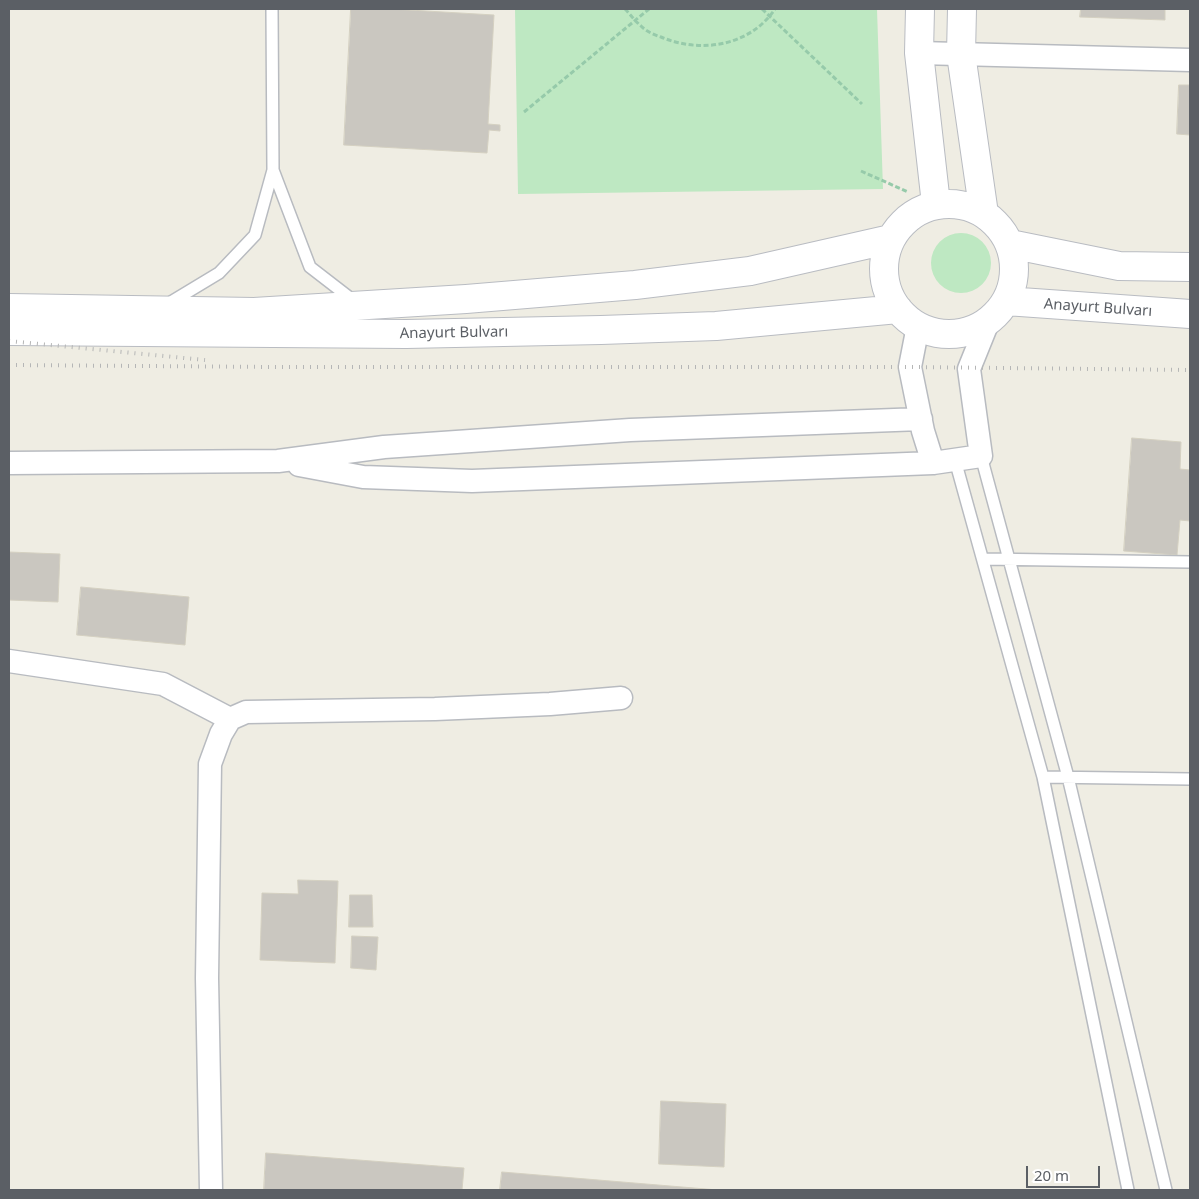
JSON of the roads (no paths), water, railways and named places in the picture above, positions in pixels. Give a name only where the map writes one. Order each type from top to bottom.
[{"type":"main road","points":[[920,9],[919,53],[936,204]]},
{"type":"main road","points":[[962,9],[961,54],[984,214]]},
{"type":"main road","points":[[956,203],[975,208],[984,214],[992,218],[1005,233],[1013,251],[1015,271],[1012,290],[1002,308],[988,322],[970,331],[957,334],[944,334],[918,326],[907,319],[898,309],[886,286],[884,273],[884,259],[891,238],[901,224],[917,211],[936,204],[956,203]]},
{"type":"main road","name":"Anayurt Bulvarı","points":[[9,308],[254,312],[466,299],[654,283],[750,271],[891,238]]},
{"type":"main road","points":[[1010,244],[1118,266],[1190,267]]},
{"type":"main road","name":"Anayurt Bulvarı","points":[[1006,301],[1190,314]]},
{"type":"main road","name":"Anayurt Bulvarı","points":[[9,331],[406,334],[591,331],[716,326],[898,309]]},
{"type":"street","points":[[919,53],[1190,60]]},
{"type":"street","points":[[278,462],[363,477],[472,481],[933,463],[981,456],[969,369],[988,322]]},
{"type":"street","points":[[918,326],[910,367],[933,463]]},
{"type":"street","points":[[9,463],[278,462],[384,447],[620,430],[688,426],[921,419]]},
{"type":"street","points":[[9,661],[163,684],[230,720]]},
{"type":"street","points":[[211,1190],[207,978],[210,764],[221,734],[230,720],[246,712],[435,710],[620,698]]},
{"type":"lane","points":[[158,310],[219,273],[255,235],[273,170],[272,9]]},
{"type":"lane","points":[[273,170],[310,267],[360,306]]},
{"type":"lane","points":[[981,456],[1068,777],[1166,1190]]},
{"type":"lane","points":[[955,460],[1043,776],[1128,1190]]},
{"type":"lane","points":[[983,559],[1190,562]]},
{"type":"lane","points":[[1043,776],[1190,778]]},
{"type":"railway","points":[[9,341],[205,360]]},
{"type":"railway","points":[[9,365],[910,367],[1190,370]]}]
